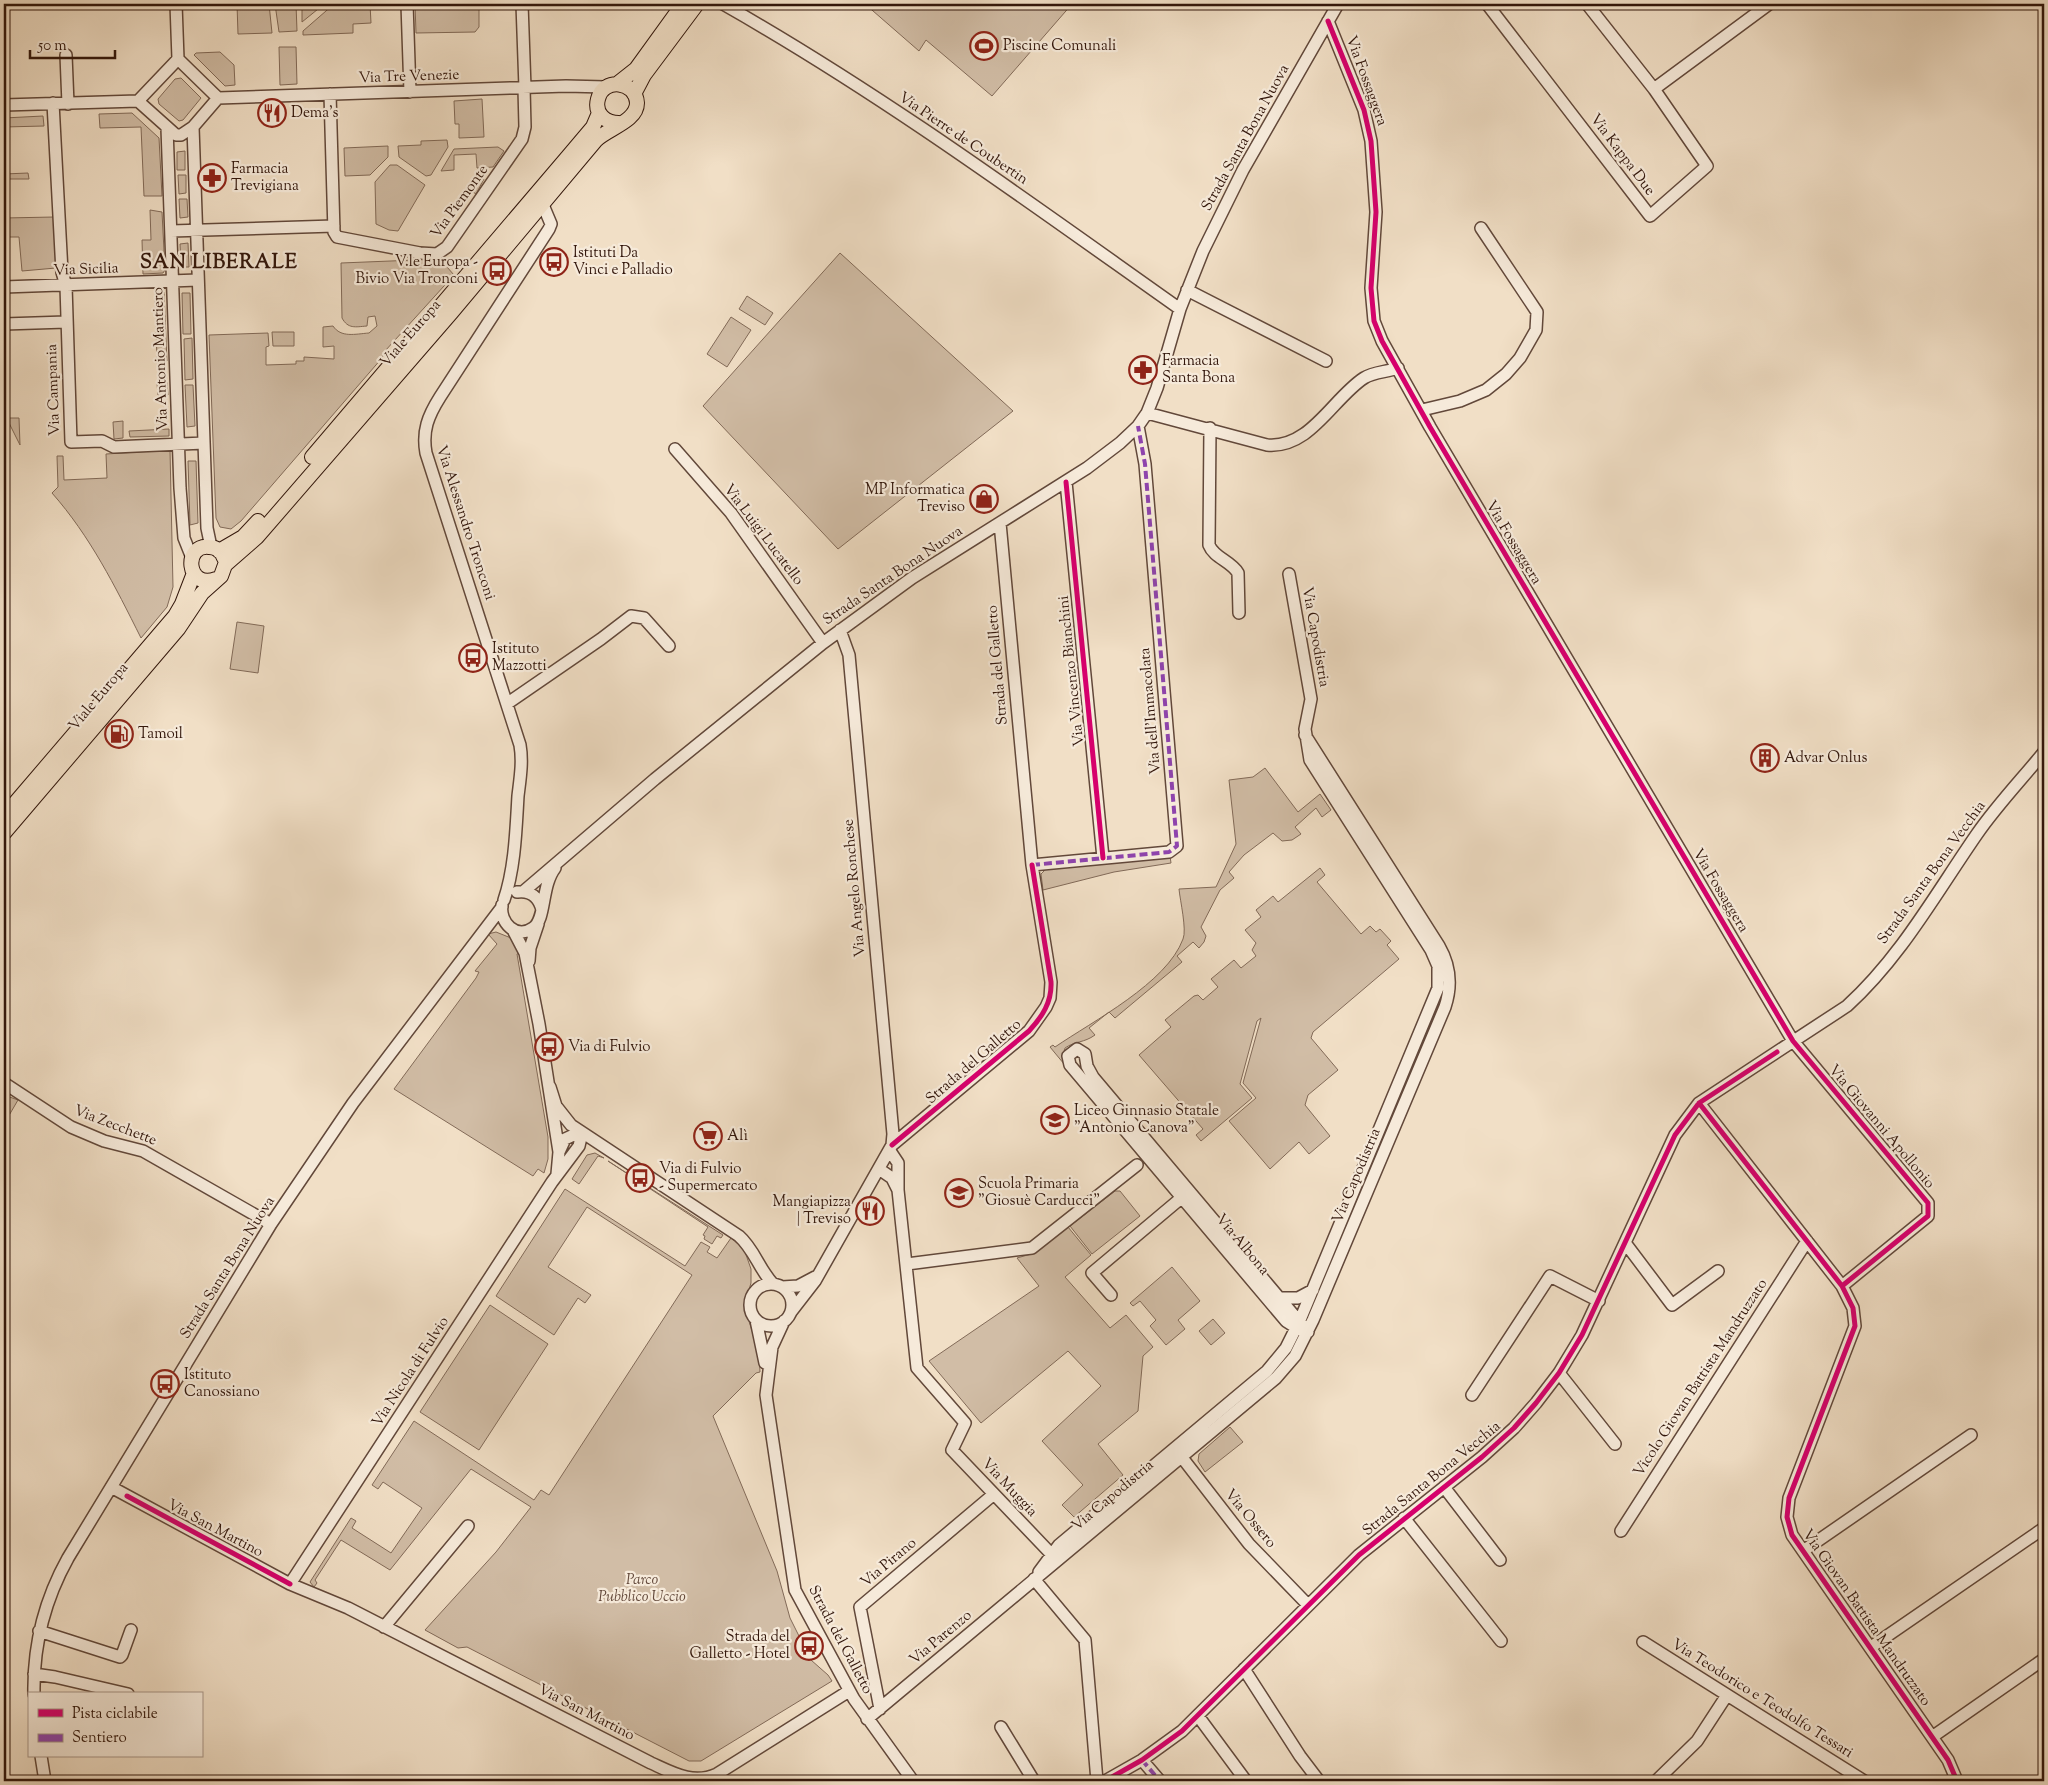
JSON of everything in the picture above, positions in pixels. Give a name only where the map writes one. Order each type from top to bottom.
[{"type":"main road","points":[[619,124],[608,121],[599,113],[607,90],[636,69],[683,4]]},
{"type":"main road","name":"Viale Europa","points":[[4,833],[178,630],[202,593],[221,576],[226,565],[251,543],[543,205],[596,140],[609,129],[626,122],[635,113],[637,107],[634,94],[644,75],[697,4]]},
{"type":"main road","points":[[607,90],[627,86],[634,94]]},
{"type":"main road","name":"Viale Europa","points":[[4,816],[174,616],[182,604],[194,573],[192,558],[200,549],[215,549],[249,532],[559,168],[593,126],[599,113]]},
{"type":"main road","points":[[215,549],[226,565]]},
{"type":"main road","points":[[194,573],[206,581],[216,579]]},
{"type":"street","points":[[138,101],[176,135],[181,135],[193,127],[218,98],[178,59],[176,4]]},
{"type":"street","points":[[407,4],[410,92]]},
{"type":"street","points":[[522,4],[525,88]]},
{"type":"street","name":"Via Pierre de Coubertin","points":[[723,4],[804,50],[982,168],[1180,309]]},
{"type":"street","name":"Strada Santa Bona Nuova","points":[[563,857],[840,630],[912,578],[1066,482],[1112,450],[1138,426],[1147,413],[1157,388],[1180,309],[1203,251],[1242,170],[1338,4]]},
{"type":"street","name":"Via Kappa Due","points":[[1487,4],[1650,216],[1707,166],[1654,89]]},
{"type":"street","points":[[1587,4],[1654,89],[1769,4]]},
{"type":"street","name":"Via Fossaggera","points":[[1328,21],[1368,124],[1371,141],[1376,212],[1372,311],[1377,330],[1435,436],[1794,1041]]},
{"type":"street","points":[[66,55],[68,104]]},
{"type":"street","points":[[4,105],[138,101],[178,59]]},
{"type":"street","name":"Via Tre Venezie","points":[[218,98],[574,86],[607,90]]},
{"type":"street","name":"Via Piemonte","points":[[334,226],[337,237],[420,253],[441,253],[470,216],[522,139],[525,127],[525,88]]},
{"type":"street","points":[[171,231],[334,226],[330,94]]},
{"type":"street","name":"Via Campania","points":[[53,103],[62,272],[66,286],[71,442],[102,441],[114,447],[204,443]]},
{"type":"street","points":[[193,127],[207,528],[215,549]]},
{"type":"street","name":"Via Antonio Mantiero","points":[[168,128],[184,538],[192,558]]},
{"type":"street","name":"Via Alessandro Tronconi","points":[[503,904],[511,869],[522,757],[508,703],[426,453],[424,436],[430,413],[549,229],[551,224],[543,205]]},
{"type":"street","points":[[1422,410],[1460,401],[1486,390],[1506,374],[1520,358],[1536,330],[1537,312],[1481,228]]},
{"type":"street","name":"Via Sicilia","points":[[4,287],[198,280]]},
{"type":"street","points":[[1187,290],[1326,361]]},
{"type":"street","name":"Via Campania","points":[[4,324],[66,322]]},
{"type":"street","points":[[1147,413],[1267,444],[1280,444],[1294,439],[1312,426],[1364,378],[1398,368]]},
{"type":"street","name":"Via dell'Immacolata","points":[[1032,865],[1169,852],[1174,850],[1178,841],[1145,464],[1138,426]]},
{"type":"street","points":[[1210,428],[1209,546],[1212,551],[1238,573],[1239,613]]},
{"type":"street","name":"Via Luigi Lucatello","points":[[675,449],[731,513],[823,643]]},
{"type":"street","name":"Via Vincenzo Bianchini","points":[[1066,482],[1103,858]]},
{"type":"street","name":"Strada del Galletto","points":[[767,1377],[772,1347],[787,1316],[821,1270],[891,1148],[1029,1031],[1050,998],[1051,982],[1032,865],[1000,523]]},
{"type":"street","name":"Via Capodistria","points":[[1054,1557],[1182,1457],[1276,1378],[1295,1356],[1313,1290],[1436,999],[1439,977],[1438,966],[1431,950],[1310,760],[1305,734],[1311,699],[1289,574]]},
{"type":"street","points":[[508,703],[601,640],[631,616],[644,618],[669,646]]},
{"type":"street","name":"Via Angelo Ronchese","points":[[840,630],[849,655],[891,1148]]},
{"type":"street","name":"Via Capodistria","points":[[1054,1557],[1174,1448],[1267,1371],[1302,1327],[1445,1008],[1450,982],[1447,962],[1439,946],[1305,734]]},
{"type":"street","name":"Strada Santa Bona Vecchia","points":[[1105,1781],[1142,1760],[1172,1739],[1198,1716],[1359,1556],[1404,1518],[1444,1488],[1514,1428],[1560,1373],[1599,1301],[1675,1134],[1699,1104],[1847,1006],[1861,992],[1923,918],[1978,832],[2044,752]]},
{"type":"street","points":[[522,891],[563,857]]},
{"type":"street","points":[[530,978],[529,956],[542,910],[547,880],[563,857]]},
{"type":"street","name":"Via Alessandro Tronconi","points":[[511,869],[522,891]]},
{"type":"street","points":[[530,978],[525,953],[511,928],[503,920],[503,904],[514,892],[522,891],[537,898],[542,910]]},
{"type":"street","name":"Strada Santa Bona Nuova","points":[[34,1692],[39,1631],[47,1602],[59,1575],[111,1487],[271,1224],[353,1103],[503,904]]},
{"type":"street","points":[[476,940],[491,928],[502,926],[528,930],[539,922]]},
{"type":"street","name":"Via Nicola di Fulvio","points":[[530,978],[550,1087],[559,1152],[556,1176]]},
{"type":"street","name":"Via Giovanni Apollonio","points":[[1794,1041],[1928,1203],[1928,1216],[1842,1286]]},
{"type":"street","name":"Via Albona","points":[[1302,1327],[1278,1312],[1186,1195],[1093,1077],[1083,1052],[1077,1049],[1070,1052],[1068,1056],[1070,1065],[1186,1195],[1282,1298],[1302,1327]]},
{"type":"street","name":"Via Zecchette","points":[[4,1083],[71,1127],[98,1139],[143,1151],[271,1224]]},
{"type":"street","name":"Via Nicola di Fulvio","points":[[550,1087],[559,1111],[581,1132],[739,1236],[748,1245],[754,1256],[777,1285]]},
{"type":"street","name":"Via Giovan Battista Mandruzzato","points":[[1699,1104],[1842,1286],[1853,1308],[1855,1326],[1789,1498],[1787,1517],[1792,1535],[1932,1737],[1953,1769],[1957,1781]]},
{"type":"street","points":[[559,1152],[565,1139],[581,1132]]},
{"type":"street","name":"Via Nicola di Fulvio","points":[[290,1584],[556,1176],[573,1154],[581,1140],[581,1132]]},
{"type":"street","points":[[573,1154],[598,1144]]},
{"type":"street","points":[[891,1148],[898,1163],[898,1190],[907,1264],[1032,1248],[1137,1165]]},
{"type":"street","points":[[879,1169],[892,1178],[898,1190]]},
{"type":"street","points":[[1111,1295],[1092,1273],[1186,1195]]},
{"type":"street","name":"Vicolo Giovan Battista Mandruzzato","points":[[1621,1532],[1807,1241]]},
{"type":"street","points":[[1626,1244],[1672,1305],[1718,1271]]},
{"type":"street","points":[[752,1295],[760,1286],[777,1285],[790,1298],[787,1316],[779,1324],[766,1326],[756,1320],[750,1308],[752,1295],[755,1281],[754,1256]]},
{"type":"street","name":"Via Muggia","points":[[907,1264],[917,1368],[965,1423],[952,1450],[1054,1557]]},
{"type":"street","name":"Strada del Galletto","points":[[777,1285],[803,1284],[821,1270]]},
{"type":"street","points":[[1472,1395],[1550,1276],[1599,1301]]},
{"type":"street","points":[[1282,1298],[1298,1298],[1313,1290]]},
{"type":"street","name":"Via Albona","points":[[1278,1312],[1286,1348]]},
{"type":"street","name":"Strada del Galletto","points":[[756,1320],[763,1346],[767,1377],[769,1427],[794,1585],[804,1610],[849,1691],[867,1719],[913,1781]]},
{"type":"street","points":[[1560,1373],[1615,1444]]},
{"type":"street","points":[[1803,1551],[1971,1436]]},
{"type":"street","name":"Via Ossero","points":[[1174,1448],[1249,1544],[1308,1605]]},
{"type":"street","name":"Via San Martino","points":[[111,1487],[290,1584],[340,1604],[651,1763],[685,1778],[703,1780],[725,1769],[849,1691]]},
{"type":"street","name":"Strada Santa Bona Vecchia","points":[[1444,1488],[1500,1560]]},
{"type":"street","name":"Via Pirano","points":[[880,1708],[860,1607],[994,1494]]},
{"type":"street","name":"Strada Santa Bona Vecchia","points":[[1404,1518],[1501,1641]]},
{"type":"street","points":[[384,1627],[468,1526]]},
{"type":"street","name":"Via Giovan Battista Mandruzzato","points":[[1871,1647],[2044,1528]]},
{"type":"street","name":"Via Parenzo","points":[[867,1719],[1034,1579],[1054,1557]]},
{"type":"street","points":[[1034,1579],[1085,1640],[1097,1781]]},
{"type":"street","points":[[39,1631],[120,1657],[131,1630]]},
{"type":"street","name":"Via Teodorico e Teodolfo Tessari","points":[[1644,1642],[1864,1781]]},
{"type":"street","points":[[1932,1737],[2044,1659]]},
{"type":"street","points":[[1244,1669],[1300,1756],[1319,1781]]},
{"type":"street","points":[[34,1674],[119,1692]]},
{"type":"street","points":[[1656,1781],[1698,1741],[1727,1695]]},
{"type":"street","points":[[1198,1716],[1246,1781]]},
{"type":"street","points":[[1001,1727],[1034,1781]]},
{"type":"street","points":[[41,1758],[44,1781]]},
{"type":"street","points":[[1142,1760],[1160,1781]]},
{"type":"green space","points":[[237,4],[269,4],[272,33],[238,34]]},
{"type":"green space","points":[[275,4],[296,4],[297,31],[279,32]]},
{"type":"green space","points":[[302,4],[323,4],[323,5],[302,22]]},
{"type":"green space","points":[[334,4],[370,4],[371,23],[353,24],[353,33],[303,35],[303,31]]},
{"type":"green space","points":[[415,4],[479,4],[479,27],[475,32],[416,33]]},
{"type":"green space","name":"Piscine Comunali","points":[[865,4],[1072,4],[992,96],[926,40],[919,51]]},
{"type":"green space","points":[[279,47],[296,47],[297,84],[280,85]]},
{"type":"green space","points":[[220,52],[234,65],[235,85],[225,86],[194,55],[196,53]]},
{"type":"green space","points":[[181,78],[201,98],[183,120],[179,121],[159,104],[158,99],[175,79]]},
{"type":"green space","points":[[482,99],[484,137],[459,138],[459,124],[455,124],[454,101]]},
{"type":"green space","points":[[132,113],[159,138],[162,196],[144,196],[141,127],[100,128],[99,114]]},
{"type":"green space","points":[[43,116],[44,126],[4,127],[4,118]]},
{"type":"green space","points":[[447,140],[448,147],[431,175],[426,176],[399,157],[398,146],[421,145],[421,141]]},
{"type":"green space","points":[[388,146],[388,157],[370,175],[345,176],[344,148]]},
{"type":"green space","points":[[498,147],[504,151],[493,167],[477,168],[476,154],[454,155],[454,170],[441,171],[454,149]]},
{"type":"green space","points":[[185,151],[185,170],[177,170],[177,152]]},
{"type":"green space","points":[[390,165],[397,165],[425,185],[398,231],[389,230],[376,224],[375,182]]},
{"type":"green space","points":[[28,173],[29,179],[4,179],[4,174]]},
{"type":"green space","points":[[178,175],[186,175],[186,193],[179,194]]},
{"type":"green space","points":[[484,179],[476,194],[473,192],[472,180]]},
{"type":"green space","points":[[179,199],[187,199],[188,217],[180,218]]},
{"type":"green space","points":[[150,210],[162,212],[165,270],[163,273],[143,274],[142,240],[151,240]]},
{"type":"green space","points":[[54,217],[56,268],[22,271],[19,237],[4,237],[4,218]]},
{"type":"green space","points":[[188,243],[189,267],[181,267],[180,244]]},
{"type":"green space","points":[[840,253],[1013,411],[838,549],[703,406]]},
{"type":"green space","points":[[440,259],[454,275],[385,351],[382,358],[241,521],[231,529],[220,527],[216,518],[209,335],[268,333],[269,346],[266,347],[266,365],[296,364],[296,361],[304,361],[304,357],[334,359],[334,346],[323,347],[323,327],[333,326],[344,334],[354,334],[369,333],[377,326],[375,316],[368,317],[367,326],[349,326],[344,322],[342,318],[341,263]]},
{"type":"green space","points":[[164,292],[167,361],[157,362],[155,293]]},
{"type":"green space","points":[[182,293],[190,293],[191,334],[183,334]]},
{"type":"green space","points":[[747,296],[773,313],[765,325],[739,309]]},
{"type":"green space","points":[[731,317],[751,330],[727,367],[707,354]]},
{"type":"green space","points":[[272,332],[294,332],[294,346],[273,346]]},
{"type":"green space","points":[[192,338],[193,379],[185,380],[184,339]]},
{"type":"green space","points":[[167,382],[168,395],[158,395],[157,383]]},
{"type":"green space","points":[[185,385],[193,385],[195,426],[187,427]]},
{"type":"green space","points":[[19,418],[20,445],[7,419]]},
{"type":"green space","points":[[123,421],[123,438],[114,439],[113,422]]},
{"type":"green space","points":[[169,429],[169,436],[130,437],[129,431]]},
{"type":"green space","points":[[170,450],[173,587],[167,607],[141,638],[90,544],[66,509],[52,493],[58,487],[57,456],[63,456],[64,480],[107,478],[106,454]]},
{"type":"green space","points":[[188,461],[196,461],[198,523],[190,525]]},
{"type":"green space","points":[[237,622],[264,626],[258,673],[230,669]]},
{"type":"green space","points":[[1265,768],[1298,812],[1320,794],[1331,810],[1322,817],[1316,808],[1295,827],[1301,834],[1292,840],[1282,841],[1273,833],[1244,855],[1229,872],[1234,878],[1220,890],[1201,927],[1206,936],[1199,948],[1193,942],[1177,956],[1182,962],[1115,1018],[1109,1012],[1145,986],[1162,971],[1174,955],[1184,935],[1179,889],[1216,887],[1236,844],[1229,780],[1253,777]]},
{"type":"green space","points":[[1170,856],[1171,863],[1114,872],[1043,890],[1041,874],[1046,869]]},
{"type":"green space","points":[[1320,868],[1325,875],[1317,882],[1361,934],[1370,926],[1376,932],[1380,929],[1391,941],[1387,945],[1399,959],[1313,1032],[1311,1038],[1338,1070],[1308,1095],[1305,1105],[1330,1136],[1309,1154],[1299,1142],[1270,1169],[1229,1121],[1256,1098],[1243,1083],[1261,1018],[1257,1021],[1240,1084],[1252,1098],[1201,1141],[1196,1135],[1203,1129],[1139,1055],[1171,1027],[1165,1020],[1194,996],[1198,995],[1203,1000],[1218,987],[1211,979],[1234,960],[1241,968],[1256,956],[1252,950],[1256,943],[1245,930],[1261,917],[1256,910],[1273,896],[1278,902]]},
{"type":"green space","points":[[496,932],[511,938],[520,953],[517,954],[548,1137],[548,1159],[544,1173],[538,1169],[533,1176],[394,1089],[476,978],[479,972],[475,971],[497,944],[488,934]]},
{"type":"green space","points":[[1107,1014],[1089,1028],[1095,1035],[1065,1048],[1063,1057],[1069,1070],[1050,1047],[1053,1045],[1055,1047]]},
{"type":"green space","points":[[4,1095],[18,1100],[4,1124]]},
{"type":"green space","points":[[595,1153],[604,1158],[598,1156],[579,1184],[572,1179],[587,1155]]},
{"type":"green space","points":[[608,1161],[723,1235],[721,1238],[717,1236],[712,1244],[704,1239],[705,1236],[703,1235],[708,1227]]},
{"type":"green space","name":"Parco Pubblico Uccio","points":[[565,1189],[685,1266],[701,1242],[710,1247],[707,1252],[717,1258],[731,1238],[744,1249],[751,1269],[751,1283],[744,1306],[759,1352],[760,1372],[756,1373],[713,1416],[777,1571],[790,1618],[811,1660],[832,1681],[701,1761],[689,1761],[467,1647],[458,1648],[425,1630],[496,1552],[531,1507],[471,1469],[390,1570],[341,1540],[315,1580],[317,1583],[314,1587],[310,1582],[351,1518],[356,1521],[352,1528],[391,1553],[422,1508],[383,1482],[378,1489],[372,1485],[414,1421],[534,1500],[541,1490],[549,1495],[692,1275],[587,1207],[548,1267],[591,1295],[585,1303],[578,1298],[554,1335],[496,1296]]},
{"type":"green space","points":[[1115,1191],[1120,1191],[1140,1216],[1092,1254],[1070,1226]]},
{"type":"green space","points":[[1068,1227],[1091,1255],[1065,1277],[1110,1328],[1126,1315],[1153,1347],[1143,1356],[1138,1411],[1098,1444],[1123,1475],[1074,1517],[1062,1505],[1083,1485],[1042,1441],[1101,1386],[1068,1351],[981,1423],[929,1361],[1039,1286],[1017,1258],[1031,1254],[1063,1228]]},
{"type":"green space","points":[[1172,1267],[1200,1301],[1178,1320],[1185,1329],[1166,1345],[1150,1326],[1156,1320],[1140,1301],[1133,1306],[1130,1303]]},
{"type":"green space","points":[[490,1305],[548,1344],[479,1450],[420,1412]]},
{"type":"green space","points":[[1213,1319],[1225,1333],[1211,1345],[1199,1331]]},
{"type":"green space","points":[[1230,1427],[1243,1442],[1205,1472],[1198,1461],[1199,1454]]},
{"type":"marked path","points":[[1032,865],[1169,852],[1177,846],[1145,464],[1138,426]]},
{"type":"marked path","points":[[1142,1760],[1160,1781]]},
{"type":"cycle path","points":[[1328,21],[1364,110],[1371,141],[1376,212],[1371,288],[1374,321],[1382,341],[1430,427],[1793,1041],[1928,1203],[1928,1216],[1842,1286]]},
{"type":"cycle path","points":[[1066,482],[1103,858]]},
{"type":"cycle path","points":[[892,1145],[1029,1031],[1045,1009],[1050,996],[1051,982],[1032,865]]},
{"type":"cycle path","points":[[1105,1781],[1142,1760],[1182,1731],[1359,1555],[1482,1457],[1514,1428],[1559,1373],[1582,1335],[1675,1135],[1699,1103],[1777,1052]]},
{"type":"cycle path","points":[[1699,1103],[1842,1286],[1853,1308],[1855,1326],[1789,1498],[1787,1517],[1792,1535],[1948,1760],[1957,1781]]},
{"type":"cycle path","points":[[127,1496],[290,1584]]},
{"type":"place","name":"Piscine Comunali","points":[[984,46]]},
{"type":"place","name":"Dema's","points":[[272,113]]},
{"type":"place","name":"Farmacia Trevigiana","points":[[212,178]]},
{"type":"place","name":"Istituti Da Vinci e Palladio","points":[[554,262]]},
{"type":"place","name":"V.le Europa - Bivio Via Tronconi","points":[[497,271]]},
{"type":"place","name":"Farmacia Santa Bona","points":[[1143,370]]},
{"type":"place","name":"MP Informatica Treviso","points":[[984,499]]},
{"type":"place","name":"Istituto Mazzotti","points":[[473,658]]},
{"type":"place","name":"Tamoil","points":[[119,734]]},
{"type":"place","name":"Advar Onlus","points":[[1765,758]]},
{"type":"place","name":"Via di Fulvio","points":[[549,1047]]},
{"type":"place","name":"Liceo Ginnasio Statale \"Antonio Canova\"","points":[[1055,1120]]},
{"type":"place","name":"Alì","points":[[708,1136]]},
{"type":"place","name":"Via di Fulvio - Supermercato","points":[[640,1178]]},
{"type":"place","name":"Scuola Primaria \"Giosuè Carducci\"","points":[[959,1193]]},
{"type":"place","name":"Mangiapizza | Treviso","points":[[870,1211]]},
{"type":"place","name":"Istituto Canossiano","points":[[165,1384]]},
{"type":"place","name":"Strada del Galletto - Hotel","points":[[809,1646]]},
{"type":"district","name":"SAN LIBERALE","points":[[219,263]]}]
